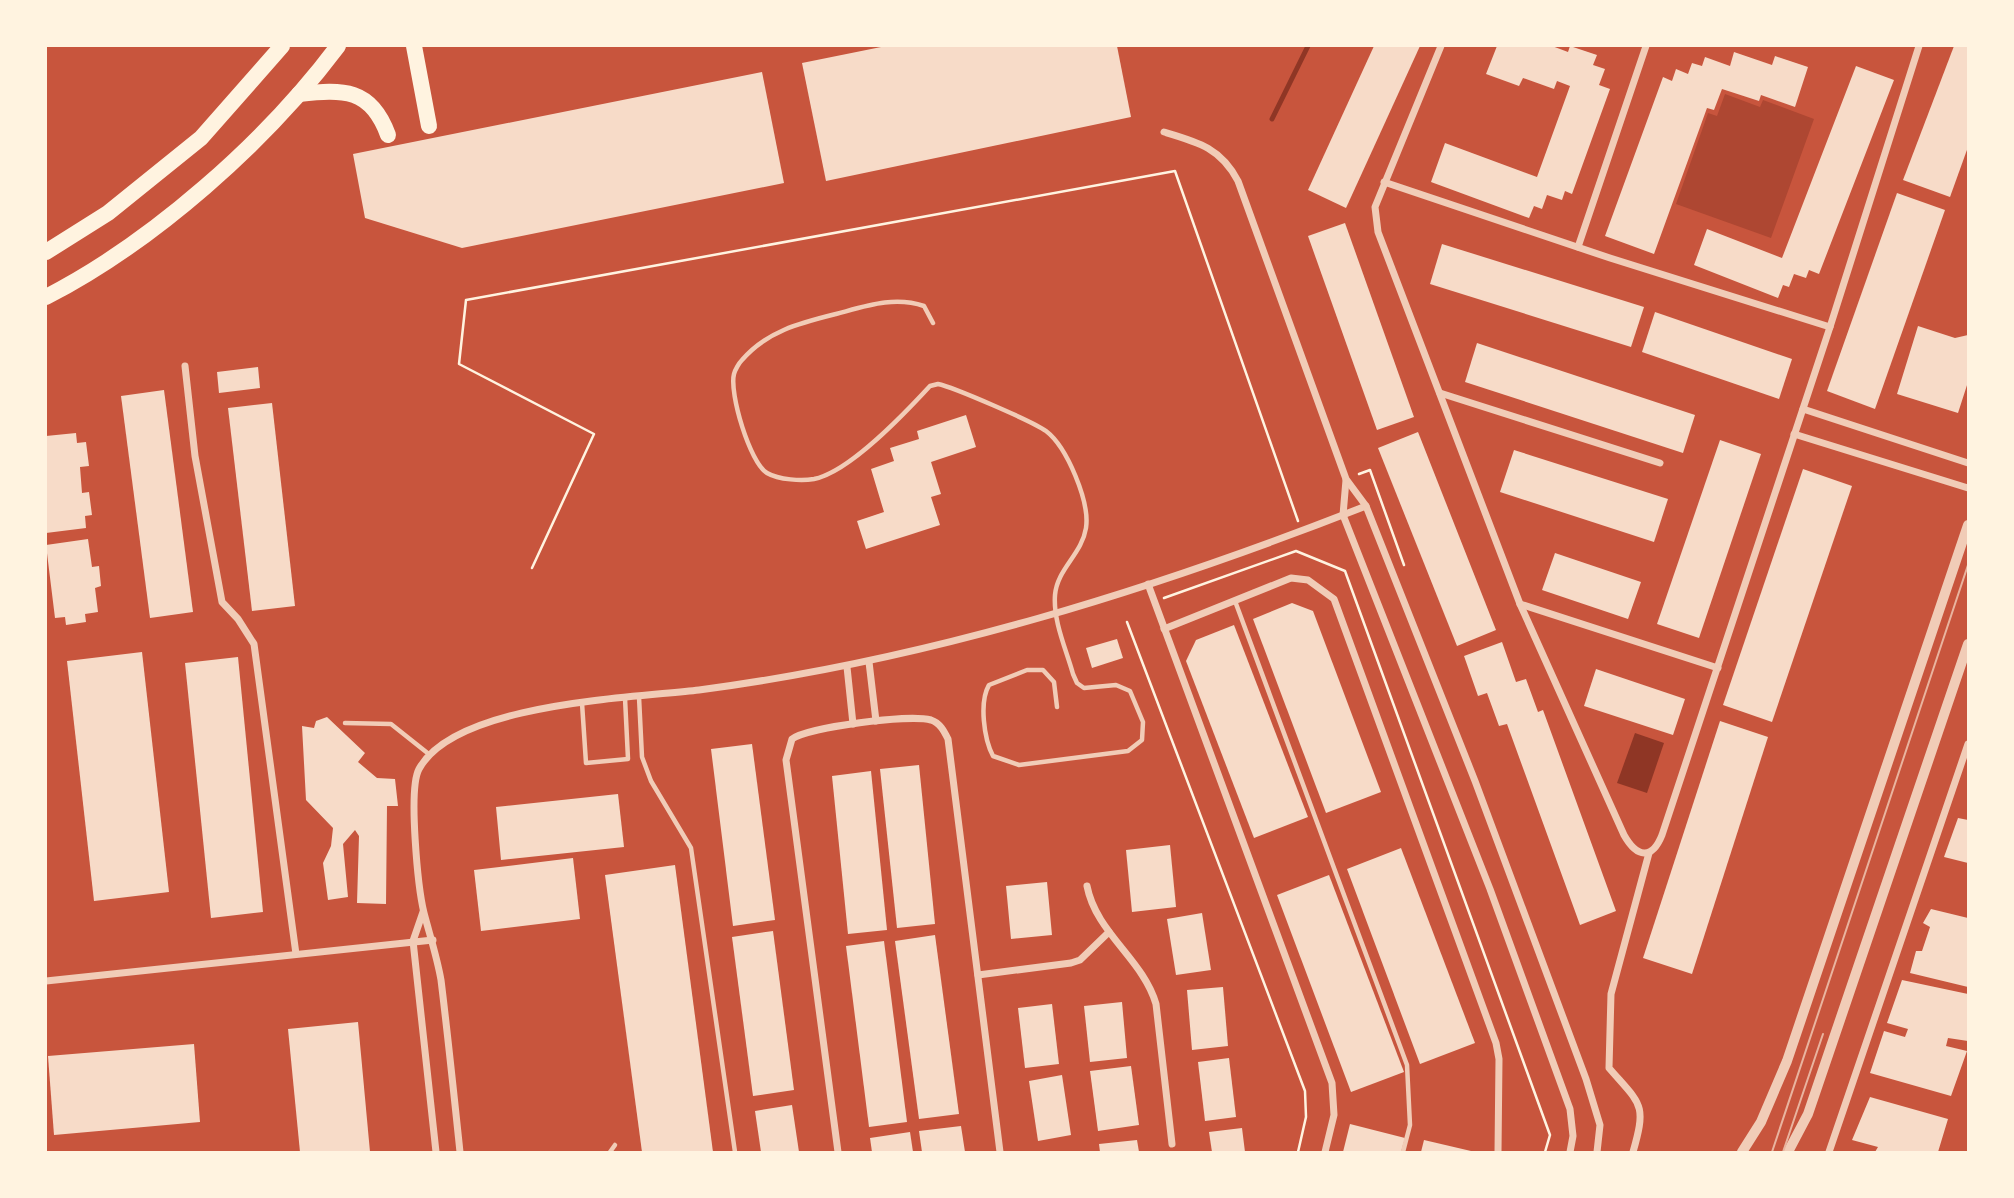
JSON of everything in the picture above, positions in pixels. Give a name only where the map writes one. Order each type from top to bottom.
[{"type":"highway","points":[[48,250],[108,213],[201,138],[282,46]]},
{"type":"highway","points":[[46,297],[148,232],[240,155],[299,94],[338,46]]},
{"type":"highway","points":[[414,46],[429,126]]},
{"type":"highway","points":[[299,94],[328,91],[352,94],[371,103],[381,116],[388,135]]},
{"type":"street","points":[[1441,46],[1375,207],[1378,232],[1520,604],[1624,835],[1644,853]]},
{"type":"street","points":[[1578,247],[1646,46]]},
{"type":"street","points":[[1633,1153],[1643,1118],[1639,1102],[1609,1068],[1611,994],[1644,853],[1657,846],[1662,835],[1830,327],[1919,46]]},
{"type":"street","points":[[1164,132],[1206,144],[1230,165],[1238,180],[1346,479],[1366,506],[1475,781],[1586,1079],[1600,1125],[1597,1153]]},
{"type":"street","points":[[1384,182],[1830,327]]},
{"type":"street","points":[[185,366],[195,456],[222,602],[238,619],[254,644],[296,954]]},
{"type":"street","points":[[1440,393],[1660,463]]},
{"type":"street","points":[[1803,409],[1969,463]]},
{"type":"street","points":[[1794,434],[1969,488]]},
{"type":"street","points":[[1346,479],[1343,515],[1490,888],[1570,1109],[1573,1136],[1570,1153]]},
{"type":"street","points":[[460,1153],[433,940],[424,912],[414,793],[419,769],[430,755],[450,739],[483,724],[552,707],[787,678],[869,662],[1148,584],[1366,506]]},
{"type":"street","points":[[1742,1153],[1761,1122],[1787,1061],[1969,525]]},
{"type":"street","points":[[1164,629],[1290,578],[1308,580],[1334,599],[1496,1043],[1499,1059],[1497,1153]]},
{"type":"street","points":[[1148,584],[1332,1083],[1334,1115],[1325,1153]]},
{"type":"street","points":[[1520,604],[1718,668]]},
{"type":"street","points":[[1788,1153],[1808,1114],[1969,644]]},
{"type":"street","points":[[869,662],[876,721]]},
{"type":"street","points":[[847,667],[853,724]]},
{"type":"street","points":[[838,1153],[786,760],[792,740],[797,735],[876,721],[931,720],[943,727],[948,739],[1000,1153]]},
{"type":"street","points":[[1829,1153],[1969,744]]},
{"type":"street","points":[[1087,886],[1093,912],[1151,987],[1156,1004],[1172,1144]]},
{"type":"street","points":[[424,912],[413,941],[436,1153]]},
{"type":"street","points":[[978,975],[1072,963],[1080,960],[1110,932]]},
{"type":"street","points":[[46,981],[433,940]]},
{"type":"lane","points":[[933,323],[925,306],[909,301],[876,303],[786,327],[767,338],[741,361],[733,375],[744,430],[756,461],[767,473],[780,477],[816,479],[863,451],[930,386],[937,384],[1045,430],[1059,445],[1086,501],[1086,527],[1081,546],[1057,582],[1055,612],[1077,683],[1090,690],[1116,685],[1130,691],[1143,722],[1142,740],[1128,751],[1019,765],[993,756],[988,747],[984,700],[989,685],[1027,670],[1043,670],[1054,682],[1057,707]]},
{"type":"lane","points":[[1235,600],[1407,1065],[1410,1125],[1403,1153]]},
{"type":"lane","points":[[639,697],[642,757],[646,769],[691,848],[735,1153]]},
{"type":"lane","points":[[582,703],[586,764],[628,759],[625,698]]},
{"type":"lane","points":[[345,723],[390,724],[430,755]]},
{"type":"lane","points":[[610,1153],[615,1144]]},
{"type":"path","points":[[1127,622],[1305,1091],[1306,1117],[1298,1153]]},
{"type":"shaded area","points":[[1725,94],[1760,107],[1763,100],[1814,119],[1771,238],[1676,204],[1708,113],[1717,116]]},
{"type":"shaded area","points":[[1635,733],[1664,743],[1647,793],[1617,783]]},
{"type":"building","points":[[886,46],[1117,46],[1131,117],[826,181],[802,63]]},
{"type":"building","points":[[1374,46],[1420,46],[1346,208],[1308,190]]},
{"type":"building","points":[[1497,46],[1552,46],[1568,52],[1570,46],[1597,55],[1593,65],[1605,69],[1599,85],[1610,89],[1572,194],[1565,191],[1562,200],[1547,195],[1542,209],[1534,206],[1529,218],[1431,182],[1445,143],[1537,177],[1570,86],[1557,81],[1554,89],[1523,78],[1519,86],[1486,74]]},
{"type":"building","points":[[1954,46],[1968,46],[1968,147],[1950,197],[1903,180]]},
{"type":"building","points":[[1734,52],[1772,65],[1775,56],[1808,67],[1795,107],[1761,95],[1759,101],[1722,89],[1714,110],[1707,108],[1654,254],[1605,236],[1663,77],[1672,81],[1676,69],[1688,74],[1692,63],[1702,66],[1705,57],[1730,66]]},
{"type":"building","points":[[1856,66],[1894,80],[1819,274],[1809,270],[1806,278],[1794,274],[1789,287],[1783,285],[1778,298],[1694,265],[1707,229],[1782,258]]},
{"type":"building","points":[[762,72],[784,183],[462,248],[365,218],[353,154]]},
{"type":"building","points":[[1897,193],[1945,210],[1875,409],[1827,391]]},
{"type":"building","points":[[1345,223],[1414,417],[1377,430],[1308,236]]},
{"type":"building","points":[[1442,244],[1644,307],[1631,347],[1430,284]]},
{"type":"building","points":[[1655,312],[1792,359],[1779,399],[1642,352]]},
{"type":"building","points":[[1918,326],[1955,338],[1968,335],[1968,382],[1958,413],[1897,394]]},
{"type":"building","points":[[1477,343],[1695,415],[1683,453],[1465,382]]},
{"type":"building","points":[[258,367],[260,388],[219,393],[217,372]]},
{"type":"building","points":[[164,390],[193,612],[150,618],[121,396]]},
{"type":"building","points":[[272,403],[295,606],[252,611],[228,408]]},
{"type":"building","points":[[966,415],[976,447],[931,462],[941,494],[931,497],[940,525],[866,549],[857,521],[884,512],[871,469],[894,461],[890,448],[919,439],[917,431]]},
{"type":"building","points":[[1418,432],[1496,630],[1457,646],[1378,448]]},
{"type":"building","points":[[76,433],[77,443],[86,442],[89,466],[80,467],[82,493],[89,492],[92,515],[85,516],[86,528],[46,533],[46,436]]},
{"type":"building","points":[[1720,440],[1761,454],[1699,638],[1657,624]]},
{"type":"building","points":[[1514,450],[1668,499],[1654,542],[1500,492]]},
{"type":"building","points":[[1803,469],[1852,486],[1772,722],[1723,705]]},
{"type":"building","points":[[88,539],[92,567],[99,566],[101,586],[95,588],[98,612],[85,614],[86,622],[66,625],[65,617],[55,618],[46,545]]},
{"type":"building","points":[[1555,553],[1641,582],[1628,619],[1542,590]]},
{"type":"building","points":[[1292,603],[1313,611],[1381,792],[1326,813],[1253,619]]},
{"type":"building","points":[[1234,625],[1308,817],[1254,838],[1186,661],[1196,640]]},
{"type":"building","points":[[1117,639],[1123,658],[1092,668],[1086,648]]},
{"type":"building","points":[[1502,642],[1516,682],[1526,679],[1538,712],[1543,710],[1616,911],[1580,925],[1507,724],[1499,726],[1487,693],[1478,696],[1464,656]]},
{"type":"building","points":[[142,652],[169,892],[94,901],[67,661]]},
{"type":"building","points":[[238,657],[263,912],[211,918],[185,663]]},
{"type":"building","points":[[1596,669],[1685,699],[1673,735],[1584,706]]},
{"type":"building","points":[[327,717],[365,753],[358,762],[377,778],[395,779],[398,806],[387,806],[386,904],[357,903],[359,836],[355,830],[343,844],[348,897],[328,900],[323,863],[331,846],[333,828],[306,800],[302,726],[314,728],[316,721]]},
{"type":"building","points":[[1720,721],[1768,737],[1692,974],[1643,958]]},
{"type":"building","points":[[752,744],[775,920],[733,926],[711,749]]},
{"type":"building","points":[[919,765],[935,924],[897,928],[880,769]]},
{"type":"building","points":[[871,771],[887,930],[848,934],[832,776]]},
{"type":"building","points":[[618,794],[624,847],[501,860],[496,807]]},
{"type":"building","points":[[1958,818],[1968,820],[1968,863],[1944,857]]},
{"type":"building","points":[[1170,845],[1176,907],[1132,912],[1126,850]]},
{"type":"building","points":[[1401,848],[1475,1043],[1420,1064],[1347,869]]},
{"type":"building","points":[[573,858],[580,919],[481,931],[474,870]]},
{"type":"building","points":[[675,865],[713,1152],[642,1152],[605,875]]},
{"type":"building","points":[[1329,875],[1404,1072],[1351,1092],[1277,895]]},
{"type":"building","points":[[1047,882],[1052,935],[1011,939],[1006,886]]},
{"type":"building","points":[[1931,909],[1968,918],[1968,987],[1910,973],[1916,951],[1922,951],[1930,927],[1923,923]]},
{"type":"building","points":[[1202,913],[1211,970],[1176,975],[1167,919]]},
{"type":"building","points":[[773,931],[794,1090],[753,1096],[732,937]]},
{"type":"building","points":[[935,935],[959,1114],[919,1119],[895,941]]},
{"type":"building","points":[[884,941],[907,1122],[869,1127],[846,946]]},
{"type":"building","points":[[1902,980],[1968,994],[1968,1041],[1948,1038],[1946,1046],[1967,1051],[1951,1096],[1870,1073],[1884,1031],[1905,1037],[1908,1029],[1887,1023]]},
{"type":"building","points":[[1223,987],[1228,1046],[1192,1050],[1187,990]]},
{"type":"building","points":[[1122,1002],[1127,1058],[1090,1062],[1084,1006]]},
{"type":"building","points":[[1052,1004],[1059,1064],[1025,1068],[1018,1008]]},
{"type":"building","points":[[358,1022],[370,1152],[300,1152],[288,1029]]},
{"type":"building","points":[[194,1044],[200,1122],[54,1135],[48,1056]]},
{"type":"building","points":[[1229,1058],[1236,1117],[1205,1121],[1198,1062]]},
{"type":"building","points":[[1131,1066],[1139,1125],[1098,1131],[1090,1071]]},
{"type":"building","points":[[1062,1075],[1071,1135],[1038,1141],[1029,1081]]},
{"type":"building","points":[[1870,1097],[1948,1119],[1938,1152],[1875,1152],[1878,1147],[1852,1140]]},
{"type":"building","points":[[792,1105],[799,1152],[761,1152],[755,1111]]},
{"type":"building","points":[[1350,1124],[1405,1138],[1401,1152],[1343,1152]]},
{"type":"building","points":[[961,1126],[965,1152],[922,1152],[919,1131]]},
{"type":"building","points":[[1242,1128],[1245,1152],[1212,1152],[1209,1132]]},
{"type":"building","points":[[910,1132],[913,1152],[872,1152],[870,1138]]},
{"type":"building","points":[[1137,1140],[1139,1152],[1100,1152],[1099,1144]]},
{"type":"building","points":[[1424,1140],[1471,1151],[1471,1152],[1421,1152]]},
{"type":"waterway","points":[[1272,119],[1308,46]]},
{"type":"tram line","points":[[1772,1152],[1968,565]]},
{"type":"tram line","points":[[1783,1152],[1823,1034]]}]
